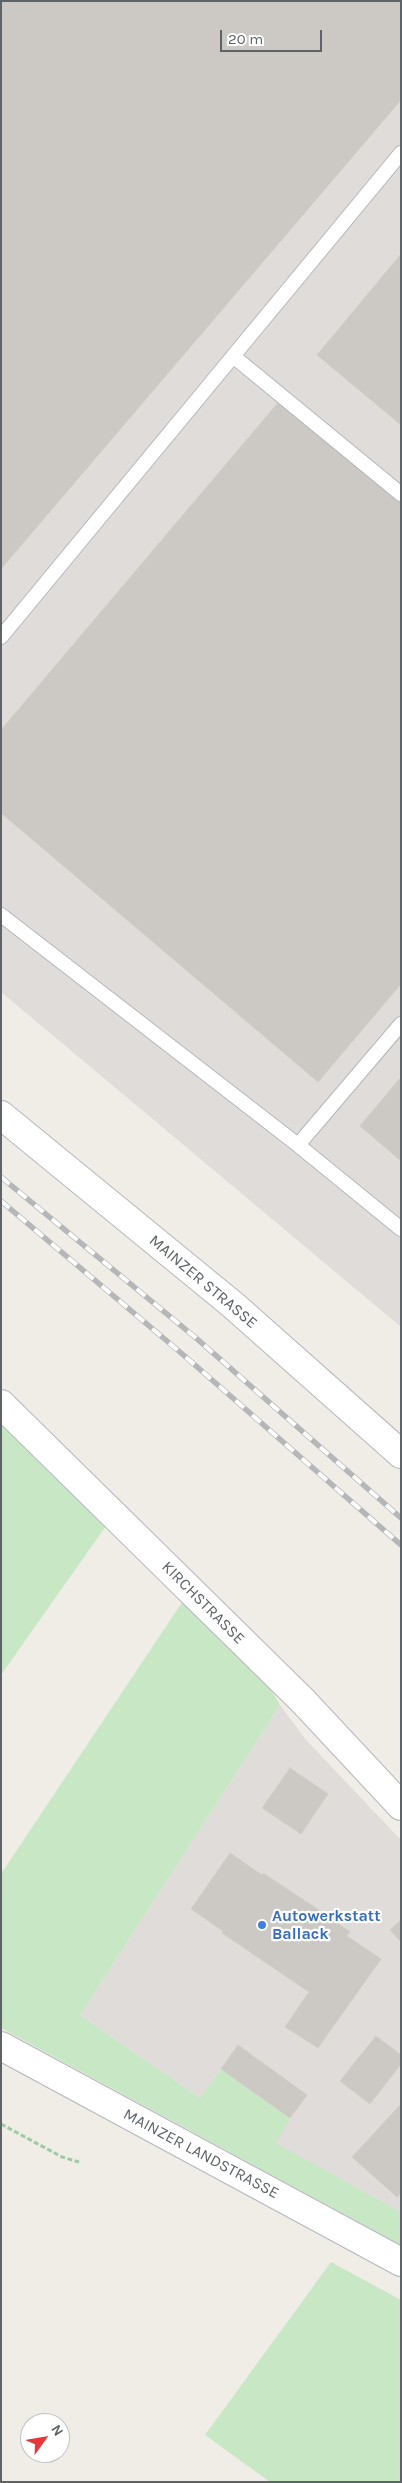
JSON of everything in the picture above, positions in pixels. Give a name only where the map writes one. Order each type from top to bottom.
[{"type":"street","name":"MAINZER STRASSE","points":[[1,1115],[233,1306],[401,1454]]},
{"type":"street","name":"KIRCHSTRASSE","points":[[1,1404],[303,1701],[401,1806]]},
{"type":"street","name":"MAINZER LANDSTRASSE","points":[[1,2046],[401,2262]]},
{"type":"lane","points":[[1,637],[401,153]]},
{"type":"lane","points":[[232,356],[401,494]]},
{"type":"lane","points":[[1,915],[298,1145],[401,1229]]},
{"type":"lane","points":[[298,1145],[401,1024]]},
{"type":"path","points":[[1,2124],[62,2157],[79,2162]]},
{"type":"shaded area","points":[[1,1],[401,1],[401,1327],[1,992]]},
{"type":"shaded area","points":[[280,1705],[306,1740],[401,1840],[401,2212],[275,2143],[221,2069],[200,2098],[80,2015]]},
{"type":"green space","points":[[1,1419],[108,1523],[1,1675]]},
{"type":"green space","points":[[187,1595],[259,1669],[280,1705],[80,2015],[200,2098],[221,2069],[290,2118],[276,2143],[401,2212],[401,2245],[1,2028],[1,1874]]},
{"type":"green space","points":[[331,2262],[401,2300],[401,2482],[270,2482],[205,2435]]},
{"type":"building","points":[[1,1],[401,1],[401,100],[1,569]]},
{"type":"building","points":[[401,254],[401,425],[317,355]]},
{"type":"building","points":[[282,398],[401,498],[401,984],[318,1082],[1,813],[1,730]]},
{"type":"building","points":[[401,1077],[401,1161],[360,1126]]},
{"type":"building","points":[[290,1768],[328,1794],[301,1834],[262,1808]]},
{"type":"building","points":[[230,1853],[319,1910],[350,1932],[347,1936],[381,1959],[318,2048],[285,2027],[309,1992],[222,1933],[223,1931],[191,1909]]},
{"type":"building","points":[[401,1920],[401,1942],[390,1930]]},
{"type":"building","points":[[376,2036],[401,2055],[401,2064],[370,2104],[340,2081]]},
{"type":"building","points":[[238,2045],[307,2095],[290,2118],[221,2069]]},
{"type":"building","points":[[401,2104],[401,2193],[397,2197],[352,2157]]},
{"type":"railway","points":[[1,1177],[196,1338],[401,1518]]},
{"type":"railway","points":[[1,1201],[180,1352],[401,1545]]},
{"type":"place","name":"Autowerkstatt Ballack","points":[[262,1925]]}]
